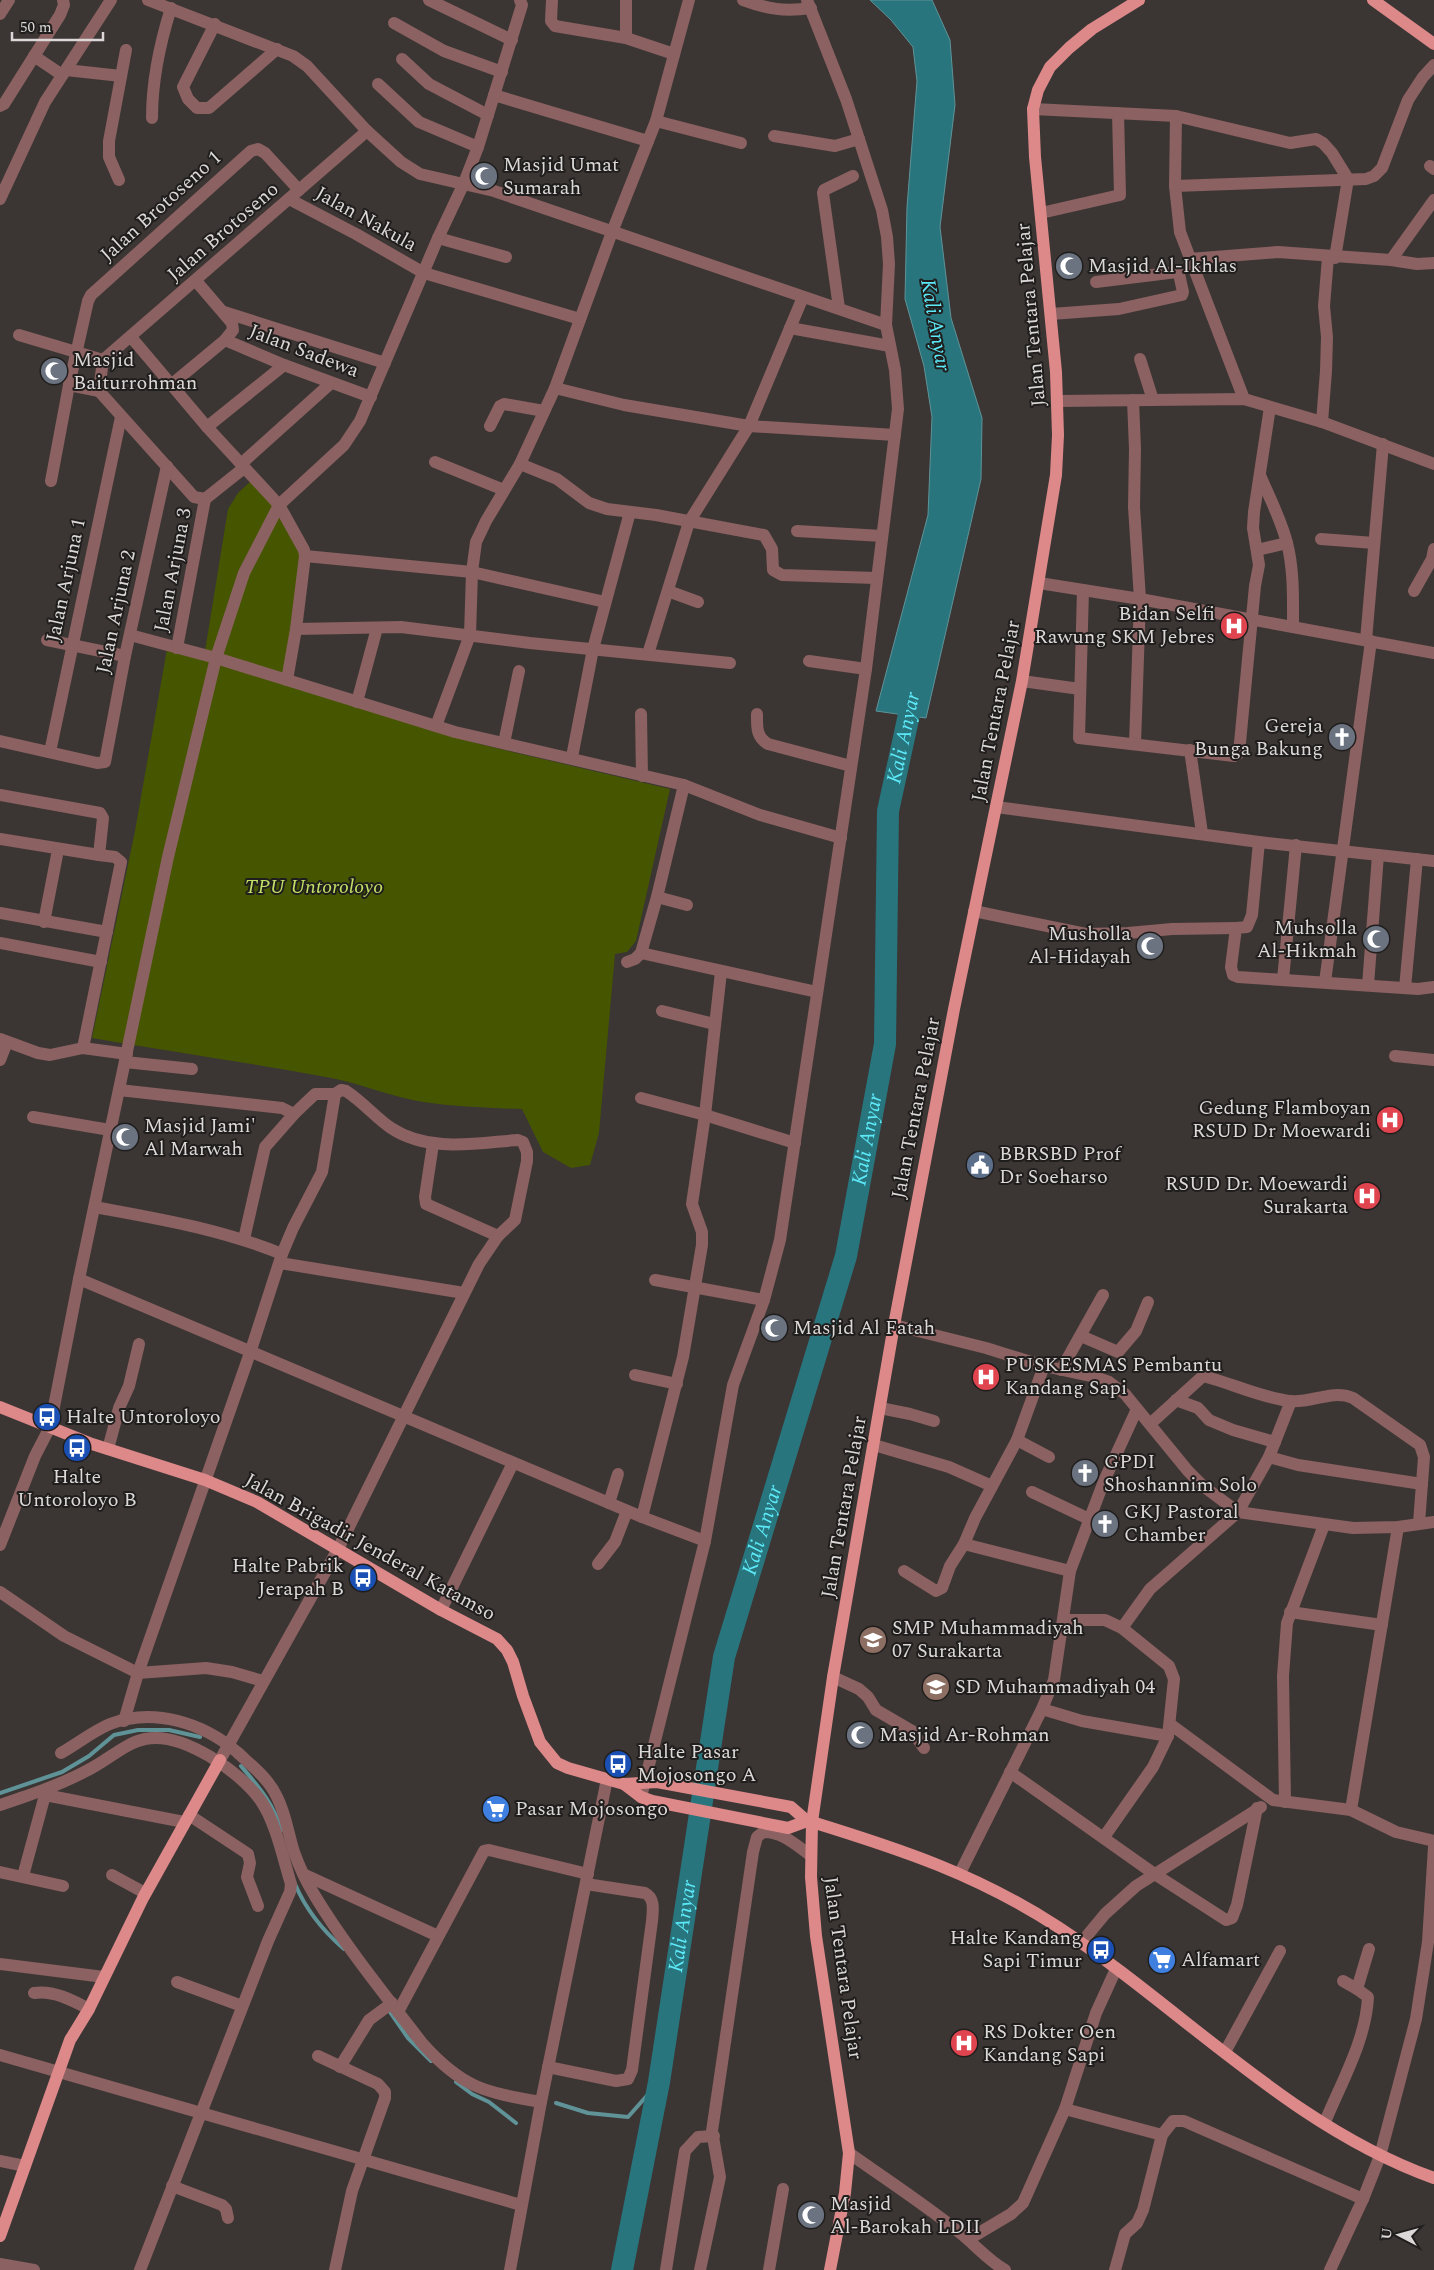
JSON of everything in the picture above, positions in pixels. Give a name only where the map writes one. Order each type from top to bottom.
[{"type":"main road","name":"Jalan Tentara Pelajar","points":[[830,2270],[845,2193],[849,2153],[816,1936],[810,1855],[810,1822],[894,1325],[974,911],[1022,681],[1056,475],[1058,402],[1033,109],[1038,90],[1050,67],[1092,29],[1139,0]]},
{"type":"main road","points":[[1372,0],[1434,44]]},
{"type":"main road","name":"Jalan Brigadir Jenderal Katamso","points":[[0,1407],[108,1449],[205,1480],[257,1502],[441,1610],[497,1639],[507,1650],[513,1662],[535,1731],[547,1751],[557,1762],[568,1768],[624,1784]]},
{"type":"main road","points":[[0,2236],[70,2040],[89,2009],[145,1893],[219,1761]]},
{"type":"main road","points":[[624,1784],[652,1781],[791,1807],[810,1822],[916,1855],[960,1872],[1008,1897],[1081,1943],[1291,2101],[1380,2156],[1434,2178]]},
{"type":"main road","points":[[624,1784],[647,1799],[788,1828],[810,1822]]},
{"type":"street","points":[[0,14],[9,0]]},
{"type":"street","points":[[0,106],[4,104],[60,15],[64,5],[63,0]]},
{"type":"street","points":[[0,199],[41,110],[111,0]]},
{"type":"street","points":[[148,0],[215,24],[293,56],[307,66],[367,131],[401,162],[420,174],[440,180],[464,183],[886,325]]},
{"type":"street","points":[[429,0],[512,40]]},
{"type":"street","points":[[0,1545],[35,1456],[50,1427],[79,1279],[168,857],[216,658],[244,572],[279,506],[344,445],[360,421],[478,147],[512,40],[522,4],[520,0]]},
{"type":"street","points":[[552,0],[551,21],[555,26],[626,38],[674,54]]},
{"type":"street","points":[[626,0],[626,38]]},
{"type":"street","points":[[436,726],[470,635],[472,572],[478,537],[520,464],[555,388],[612,232],[656,121],[688,0]]},
{"type":"street","points":[[647,1799],[705,1541],[733,1386],[764,1300],[780,1240],[866,669],[895,435],[898,388],[886,325],[889,264],[888,238],[882,210],[859,139],[809,4],[791,11],[768,9],[743,0]]},
{"type":"street","points":[[152,118],[152,100],[161,47],[171,8]]},
{"type":"street","points":[[215,24],[183,87],[188,99],[197,108],[209,108],[277,49]]},
{"type":"street","points":[[394,24],[444,51],[502,72]]},
{"type":"street","points":[[119,180],[109,157],[109,141],[126,50]]},
{"type":"street","points":[[34,56],[64,73],[121,76]]},
{"type":"street","points":[[402,59],[429,84],[488,115]]},
{"type":"street","points":[[1175,186],[1366,179],[1374,176],[1382,168],[1408,100],[1418,82],[1434,65]]},
{"type":"street","points":[[378,84],[419,122],[478,147]]},
{"type":"street","points":[[494,95],[648,141]]},
{"type":"street","points":[[1033,109],[1176,116],[1290,143],[1316,139],[1323,144],[1332,154],[1348,179],[1324,306],[1327,337],[1322,422]]},
{"type":"street","points":[[1041,213],[1120,195],[1118,113]]},
{"type":"street","points":[[1176,116],[1175,186],[1180,232],[1189,260],[1244,399]]},
{"type":"street","points":[[656,121],[741,143]]},
{"type":"street","name":"Jalan Brotoseno","points":[[103,360],[132,337],[367,131]]},
{"type":"street","points":[[774,136],[835,146],[859,139]]},
{"type":"street","name":"Jalan Brotoseno 1","points":[[76,352],[91,295],[251,151],[258,149],[265,153],[300,190]]},
{"type":"street","points":[[839,308],[823,193],[824,190],[853,176]]},
{"type":"street","name":"Jalan Nakula","points":[[289,199],[356,234],[424,273],[580,319]]},
{"type":"street","points":[[1391,260],[1434,200]]},
{"type":"street","points":[[438,238],[506,257]]},
{"type":"street","points":[[1189,260],[1259,252],[1434,264]]},
{"type":"street","points":[[1051,314],[1119,309],[1182,295],[1183,292],[1177,272],[1096,282]]},
{"type":"street","points":[[172,384],[225,340],[231,333],[233,326],[224,312],[196,281]]},
{"type":"street","points":[[648,654],[689,522],[749,426],[803,298]]},
{"type":"street","points":[[224,312],[385,363]]},
{"type":"street","points":[[790,328],[890,346]]},
{"type":"street","points":[[19,335],[103,360],[100,391]]},
{"type":"street","points":[[132,337],[207,427],[279,506],[304,550],[305,556],[296,629],[287,680]]},
{"type":"street","name":"Jalan Sadewa","points":[[225,340],[284,365],[371,397]]},
{"type":"street","points":[[52,480],[76,352]]},
{"type":"street","points":[[1140,359],[1154,400]]},
{"type":"street","points":[[207,427],[284,365]]},
{"type":"street","points":[[69,385],[100,391],[189,493],[205,500],[331,383]]},
{"type":"street","points":[[555,388],[624,405],[749,426],[895,435]]},
{"type":"street","points":[[1058,402],[1244,399],[1322,422],[1434,464]]},
{"type":"street","points":[[1133,400],[1136,449],[1135,526],[1140,599],[1135,744]]},
{"type":"street","points":[[490,426],[500,406],[504,404],[544,411]]},
{"type":"street","points":[[1083,590],[1078,738],[1234,756],[1239,753],[1251,620],[1259,565],[1252,528],[1270,407]]},
{"type":"street","name":"Jalan Arjuna 1","points":[[50,752],[71,645],[121,417]]},
{"type":"street","points":[[1325,982],[1369,640],[1374,543],[1383,444]]},
{"type":"street","points":[[435,462],[504,490]]},
{"type":"street","points":[[520,464],[558,479],[589,503],[607,509],[764,535],[772,549],[773,570],[782,575],[876,578]]},
{"type":"street","name":"Jalan Arjuna 2","points":[[50,752],[101,763],[106,757],[125,656],[166,466]]},
{"type":"street","points":[[1260,475],[1287,543],[1292,579],[1293,627]]},
{"type":"street","name":"Jalan Arjuna 3","points":[[177,648],[205,500]]},
{"type":"street","points":[[572,757],[593,649],[630,512]]},
{"type":"street","points":[[797,532],[882,536]]},
{"type":"street","points":[[1321,539],[1374,543]]},
{"type":"street","points":[[1257,550],[1287,543]]},
{"type":"street","points":[[1414,591],[1432,559],[1434,549]]},
{"type":"street","points":[[305,556],[472,572],[605,602]]},
{"type":"street","points":[[1039,583],[1140,599],[1434,653]]},
{"type":"street","points":[[668,591],[698,602]]},
{"type":"street","points":[[296,629],[401,627],[530,643],[730,663]]},
{"type":"street","points":[[357,702],[377,628]]},
{"type":"street","points":[[130,635],[216,658],[436,726],[572,757],[642,776],[684,784],[760,815],[841,838]]},
{"type":"street","points":[[47,640],[125,656]]},
{"type":"street","points":[[809,661],[866,669]]},
{"type":"street","points":[[504,743],[520,671]]},
{"type":"street","points":[[1022,681],[1080,689]]},
{"type":"street","points":[[641,714],[642,776]]},
{"type":"street","points":[[757,714],[758,734],[761,740],[768,744],[851,766]]},
{"type":"street","points":[[0,741],[50,752]]},
{"type":"street","points":[[1190,750],[1202,834]]},
{"type":"street","points":[[627,962],[635,959],[641,953],[657,897],[684,784]]},
{"type":"street","points":[[0,795],[100,813],[103,818],[99,855]]},
{"type":"street","points":[[996,807],[1259,842],[1434,861]]},
{"type":"street","points":[[0,839],[115,858],[121,862],[82,1048]]},
{"type":"street","points":[[974,911],[1086,934],[1247,927],[1252,914],[1259,842]]},
{"type":"street","points":[[1283,979],[1296,845]]},
{"type":"street","points":[[44,922],[57,855]]},
{"type":"street","points":[[1368,986],[1378,855]]},
{"type":"street","points":[[1405,988],[1417,859]]},
{"type":"street","points":[[657,897],[687,905]]},
{"type":"street","points":[[0,914],[107,932]]},
{"type":"street","points":[[1236,928],[1231,967],[1233,975],[1238,977],[1405,988],[1434,987]]},
{"type":"street","points":[[0,943],[101,962]]},
{"type":"street","points":[[641,953],[817,992]]},
{"type":"street","points":[[642,1517],[677,1384],[695,1287],[702,1232],[692,1204],[705,1115],[721,972]]},
{"type":"street","points":[[662,1011],[714,1024]]},
{"type":"street","points":[[0,1060],[3,1041],[50,1055],[82,1048],[126,1058],[192,1069]]},
{"type":"street","points":[[1395,1056],[1434,1060]]},
{"type":"street","points":[[119,1090],[282,1108],[294,1114]]},
{"type":"street","points":[[219,1761],[338,1549],[479,1264],[498,1236],[514,1220],[527,1161],[525,1145],[518,1140],[450,1145],[433,1144],[409,1137],[392,1129],[346,1091],[341,1090],[335,1094],[315,1094],[294,1114],[265,1147],[244,1239]]},
{"type":"street","points":[[124,1721],[138,1673],[251,1350],[281,1258],[293,1228],[322,1172],[335,1094]]},
{"type":"street","points":[[641,1098],[705,1115],[795,1143]]},
{"type":"street","points":[[33,1117],[110,1130]]},
{"type":"street","points":[[433,1144],[425,1197],[426,1204],[498,1236]]},
{"type":"street","points":[[95,1207],[183,1224],[244,1239],[281,1258],[464,1293]]},
{"type":"street","points":[[79,1279],[251,1350],[627,1511],[705,1541]]},
{"type":"street","points":[[655,1280],[764,1300]]},
{"type":"street","points":[[1061,1370],[1104,1295]]},
{"type":"street","points":[[1081,1336],[1118,1352],[1136,1332],[1148,1302]]},
{"type":"street","points":[[894,1325],[1109,1382],[1125,1394],[1203,1486],[1238,1512],[1353,1528],[1398,1527],[1434,1522]]},
{"type":"street","points":[[108,1449],[119,1408],[129,1386],[139,1344]]},
{"type":"street","points":[[904,1571],[936,1590],[940,1590],[950,1566],[964,1544],[1017,1440],[1044,1366]]},
{"type":"street","points":[[635,1375],[677,1384]]},
{"type":"street","points":[[1150,1424],[1203,1376],[1291,1401],[1334,1394],[1353,1398],[1420,1445],[1424,1458],[1419,1523]]},
{"type":"street","points":[[1176,1400],[1198,1408],[1209,1420],[1233,1430],[1275,1442]]},
{"type":"street","points":[[1122,1628],[1150,1589],[1238,1512],[1269,1457],[1291,1401]]},
{"type":"street","points":[[880,1408],[934,1421]]},
{"type":"street","points":[[960,1872],[1042,1709],[1054,1680],[1070,1571],[1089,1520],[1137,1409]]},
{"type":"street","points":[[1017,1440],[1049,1457]]},
{"type":"street","points":[[874,1445],[949,1467],[992,1486]]},
{"type":"street","points":[[1269,1457],[1298,1465],[1422,1484]]},
{"type":"street","points":[[441,1610],[513,1463]]},
{"type":"street","points":[[609,1503],[618,1474]]},
{"type":"street","points":[[1032,1492],[1089,1520]]},
{"type":"street","points":[[598,1564],[612,1546],[627,1511]]},
{"type":"street","points":[[1279,1801],[1284,1651],[1290,1612],[1324,1525]]},
{"type":"street","points":[[1352,1810],[1398,1527]]},
{"type":"street","points":[[964,1544],[1070,1571]]},
{"type":"street","points":[[0,1592],[64,1636],[138,1673],[206,1668],[232,1672],[263,1681]]},
{"type":"street","points":[[1290,1612],[1382,1625]]},
{"type":"street","points":[[1064,1620],[1105,1620],[1122,1628],[1169,1666],[1172,1671],[1175,1687],[1169,1730],[1153,1767],[1104,1837]]},
{"type":"street","points":[[833,1677],[859,1689],[868,1697],[876,1710],[909,1729],[924,1748]]},
{"type":"street","points":[[1042,1709],[1082,1722],[1169,1730],[1279,1801]]},
{"type":"street","points":[[61,1753],[111,1724],[138,1718],[174,1719],[209,1732],[229,1745],[266,1779],[285,1816],[294,1852],[297,1873],[242,2006],[140,2270]]},
{"type":"street","points":[[0,1805],[45,1792],[89,1770],[134,1742],[145,1738],[184,1743],[219,1761],[248,1785],[261,1801],[297,1873],[315,1895],[390,2008],[436,2059],[470,2084],[486,2092],[541,2102]]},
{"type":"street","points":[[1010,1772],[1153,1873],[1220,1918],[1230,1920],[1237,1905],[1258,1808]]},
{"type":"street","points":[[510,2270],[541,2102],[608,1779]]},
{"type":"street","points":[[45,1792],[186,1818],[248,1854],[250,1863],[247,1877],[258,1906]]},
{"type":"street","points":[[23,1876],[45,1792]]},
{"type":"street","points":[[1081,1943],[1120,1899],[1153,1873],[1258,1808],[1279,1801],[1352,1810],[1396,1832],[1434,1841]]},
{"type":"street","points":[[700,2270],[720,2177],[712,2131],[752,1852],[757,1837],[763,1832],[776,1832],[810,1855]]},
{"type":"street","points":[[1330,2270],[1364,2199],[1380,2156],[1416,2019],[1428,1942],[1434,1847]]},
{"type":"street","points":[[340,2067],[361,2030],[373,2016],[390,2008],[438,1936],[484,1851],[490,1850],[587,1879],[645,1893],[650,1896],[652,1901],[652,1921],[632,2070],[628,2079],[616,2081],[548,2067]]},
{"type":"street","points":[[0,1872],[63,1886]]},
{"type":"street","points":[[297,1873],[438,1936]]},
{"type":"street","points":[[112,1875],[145,1893]]},
{"type":"street","points":[[1357,1989],[1369,1949]]},
{"type":"street","points":[[1224,2052],[1280,1951]]},
{"type":"street","points":[[0,1964],[104,1977]]},
{"type":"street","points":[[969,2239],[1011,2214],[1023,2202],[1065,2109],[1096,2013],[1116,1969]]},
{"type":"street","points":[[1325,2122],[1354,2052],[1368,1997],[1343,1981]]},
{"type":"street","points":[[177,1982],[242,2006]]},
{"type":"street","points":[[34,1993],[46,1992],[62,1996],[89,2009]]},
{"type":"street","points":[[0,2055],[521,2204]]},
{"type":"street","points":[[318,2056],[378,2084],[386,2092],[386,2098],[362,2160],[350,2200],[335,2270]]},
{"type":"street","points":[[1065,2109],[1162,2135]]},
{"type":"street","points":[[1115,2270],[1125,2234],[1137,2223],[1143,2210],[1162,2135],[1173,2122],[1184,2121],[1364,2199]]},
{"type":"street","points":[[666,2270],[685,2152],[698,2137],[714,2136]]},
{"type":"street","points":[[849,2153],[969,2239],[982,2254],[1005,2270]]},
{"type":"street","points":[[0,2161],[25,2166]]},
{"type":"street","points":[[172,2186],[222,2205],[226,2209],[228,2218]]},
{"type":"street","points":[[769,2270],[784,2189]]},
{"type":"street","points":[[0,2264],[34,2270]]},
{"type":"green space","points":[[251,481],[270,502],[302,554],[285,675],[205,651],[228,509],[238,493]]},
{"type":"green space","name":"TPU Untoroloyo","points":[[167,649],[483,745],[670,789],[636,941],[627,952],[615,954],[599,1133],[590,1165],[571,1168],[543,1152],[522,1109],[423,1102],[331,1078],[92,1038],[135,831]]},
{"type":"water","points":[[870,0],[932,0],[950,40],[955,105],[940,227],[951,318],[982,418],[981,479],[926,718],[876,711],[928,515],[932,417],[924,366],[905,299],[907,207],[917,81],[913,47],[891,20]]},
{"type":"waterway","name":"Kali Anyar","points":[[622,2270],[659,2082],[724,1657],[846,1256],[885,1044],[888,811],[915,687]]},
{"type":"waterway","points":[[0,1793],[62,1772],[89,1756],[114,1735],[138,1730],[169,1730],[200,1737]]},
{"type":"waterway","points":[[241,1766],[260,1788],[270,1804],[281,1831]]},
{"type":"waterway","points":[[295,1884],[315,1919],[344,1949]]},
{"type":"waterway","points":[[388,2009],[408,2038],[431,2061]]},
{"type":"waterway","points":[[456,2082],[472,2094],[489,2102],[516,2123]]},
{"type":"waterway","points":[[556,2103],[588,2113],[628,2117],[659,2082]]},
{"type":"place","name":"Masjid Umat Sumarah","points":[[484,176]]},
{"type":"place","name":"Masjid Al-Ikhlas","points":[[1069,266]]},
{"type":"place","name":"Masjid Baiturrohman","points":[[54,371]]},
{"type":"place","name":"Bidan Selfi Rawung SKM Jebres","points":[[1234,626]]},
{"type":"place","name":"Gereja Bunga Bakung","points":[[1342,737]]},
{"type":"place","name":"Muhsolla Al-Hikmah","points":[[1376,939]]},
{"type":"place","name":"Musholla Al-Hidayah","points":[[1150,946]]},
{"type":"place","name":"Gedung Flamboyan RSUD Dr Moewardi","points":[[1390,1120]]},
{"type":"place","name":"Masjid Jami' Al Marwah","points":[[125,1137]]},
{"type":"place","name":"BBRSBD Prof Dr Soeharso","points":[[980,1165]]},
{"type":"place","name":"RSUD Dr. Moewardi Surakarta","points":[[1367,1196]]},
{"type":"place","name":"Masjid Al Fatah","points":[[774,1328]]},
{"type":"place","name":"PUSKESMAS Pembantu Kandang Sapi","points":[[986,1377]]},
{"type":"place","name":"Halte Untoroloyo","points":[[47,1417]]},
{"type":"place","name":"Halte Untoroloyo B","points":[[77,1448]]},
{"type":"place","name":"GPDI Shoshannim Solo","points":[[1085,1473]]},
{"type":"place","name":"GKJ Pastoral Chamber","points":[[1105,1524]]},
{"type":"place","name":"Halte Pabrik Jerapah B","points":[[363,1578]]},
{"type":"place","name":"SMP Muhammadiyah 07 Surakarta","points":[[873,1640]]},
{"type":"place","name":"SD Muhammadiyah 04","points":[[936,1687]]},
{"type":"place","name":"Masjid Ar-Rohman","points":[[860,1735]]},
{"type":"place","name":"Halte Pasar Mojosongo A","points":[[618,1764]]},
{"type":"place","name":"Pasar Mojosongo","points":[[496,1809]]},
{"type":"place","name":"Halte Kandang Sapi Timur","points":[[1101,1950]]},
{"type":"place","name":"Alfamart","points":[[1162,1960]]},
{"type":"place","name":"RS Dokter Oen Kandang Sapi","points":[[964,2043]]},
{"type":"place","name":"Masjid Al-Barokah LDII","points":[[811,2215]]}]
